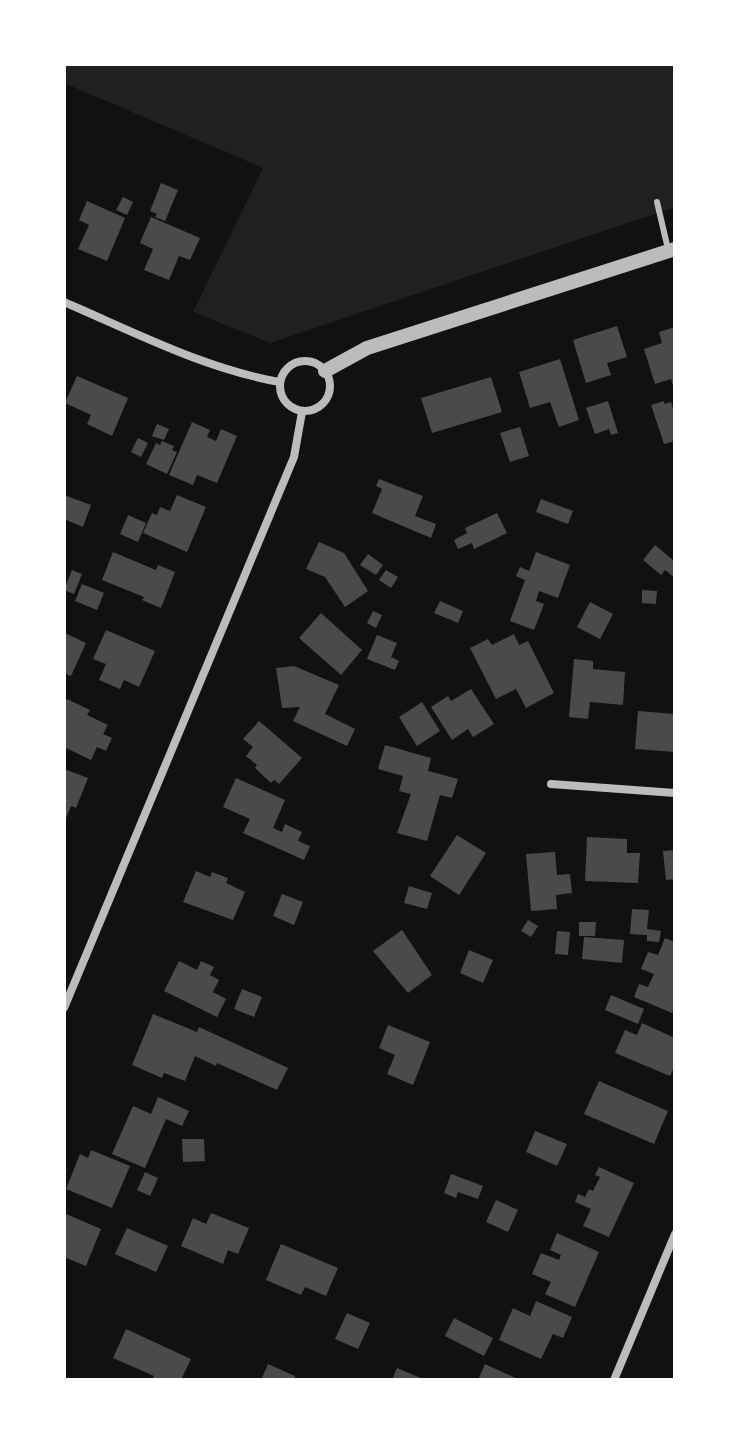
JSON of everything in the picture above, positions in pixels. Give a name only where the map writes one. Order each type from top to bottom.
[{"type":"street","points":[[325,371],[367,348],[672,250]]},
{"type":"street","points":[[64,302],[206,362],[237,373],[280,382]]},
{"type":"street","points":[[311,362],[325,371],[330,387],[325,402],[311,411],[302,412],[288,405],[280,391],[280,382],[283,374],[295,363],[311,362]]},
{"type":"street","points":[[64,1008],[294,457],[302,412]]},
{"type":"street","points":[[551,784],[675,793]]},
{"type":"street","points":[[614,1380],[675,1234]]},
{"type":"lane","points":[[657,202],[672,250]]},
{"type":"shaded area","points":[[64,64],[675,64],[675,207],[270,343],[193,312],[263,168],[64,83]]},
{"type":"building","points":[[161,183],[178,190],[165,221],[150,211]]},
{"type":"building","points":[[123,197],[133,202],[127,215],[116,210]]},
{"type":"building","points":[[87,201],[125,218],[107,261],[78,249],[89,225],[79,220]]},
{"type":"building","points":[[151,217],[200,238],[190,260],[179,256],[169,280],[144,270],[153,249],[140,243]]},
{"type":"building","points":[[617,326],[627,357],[607,363],[611,375],[586,383],[573,340]]},
{"type":"building","points":[[675,327],[674,390],[671,379],[655,384],[644,349],[662,343],[659,332]]},
{"type":"building","points":[[560,359],[579,420],[559,427],[550,402],[530,408],[519,372]]},
{"type":"building","points":[[77,376],[128,398],[112,436],[87,424],[91,415],[65,403]]},
{"type":"building","points":[[491,377],[502,412],[432,433],[421,398]]},
{"type":"building","points":[[608,401],[618,433],[611,435],[609,429],[595,434],[586,408]]},
{"type":"building","points":[[664,401],[664,404],[671,402],[675,414],[675,441],[664,444],[651,405]]},
{"type":"building","points":[[192,422],[210,430],[207,437],[216,441],[221,429],[237,436],[217,483],[197,475],[193,485],[169,475]]},
{"type":"building","points":[[157,424],[169,429],[164,440],[152,436]]},
{"type":"building","points":[[520,427],[529,456],[510,462],[500,433]]},
{"type":"building","points":[[138,438],[148,443],[141,457],[131,452]]},
{"type":"building","points":[[162,441],[174,446],[172,450],[177,452],[167,474],[146,464],[156,443],[160,445]]},
{"type":"building","points":[[379,479],[423,496],[415,516],[436,524],[431,538],[372,513],[382,489],[376,486]]},
{"type":"building","points":[[64,495],[91,505],[83,527],[64,519]]},
{"type":"building","points":[[177,495],[206,507],[187,552],[143,533],[152,513],[157,515],[160,507],[170,511]]},
{"type":"building","points":[[541,499],[573,511],[568,524],[536,512]]},
{"type":"building","points":[[497,513],[507,533],[474,549],[472,543],[458,549],[454,540],[467,533],[465,528]]},
{"type":"building","points":[[128,515],[146,523],[138,542],[120,534]]},
{"type":"building","points":[[319,542],[344,553],[368,591],[345,607],[325,577],[306,569]]},
{"type":"building","points":[[655,545],[673,560],[675,557],[675,578],[665,570],[661,575],[643,560]]},
{"type":"building","points":[[113,552],[156,570],[158,565],[175,572],[161,608],[142,600],[144,597],[102,580]]},
{"type":"building","points":[[536,552],[570,565],[558,598],[539,591],[536,601],[544,604],[534,630],[510,621],[525,580],[516,576],[520,567],[529,571]]},
{"type":"building","points":[[368,554],[383,565],[376,575],[360,565]]},
{"type":"building","points":[[72,570],[82,574],[74,594],[64,590]]},
{"type":"building","points":[[386,570],[398,577],[391,588],[379,580]]},
{"type":"building","points":[[82,584],[104,593],[97,610],[75,601]]},
{"type":"building","points":[[642,590],[657,591],[656,604],[642,603]]},
{"type":"building","points":[[440,601],[463,611],[458,623],[434,613]]},
{"type":"building","points":[[590,602],[613,614],[600,639],[577,627]]},
{"type":"building","points":[[373,611],[382,615],[376,628],[367,623]]},
{"type":"building","points":[[321,613],[362,650],[341,675],[299,638]]},
{"type":"building","points":[[106,630],[155,651],[139,687],[124,680],[120,689],[99,680],[106,664],[93,659]]},
{"type":"building","points":[[65,633],[86,643],[71,676],[64,673]]},
{"type":"building","points":[[514,634],[519,645],[528,641],[554,693],[526,708],[516,689],[496,699],[470,648],[488,639],[492,645]]},
{"type":"building","points":[[377,635],[397,643],[391,657],[399,661],[395,670],[367,659]]},
{"type":"building","points":[[574,659],[593,661],[593,669],[625,672],[623,705],[590,702],[588,719],[569,717]]},
{"type":"building","points":[[294,666],[339,685],[325,714],[355,729],[347,746],[293,721],[300,707],[282,708],[276,668]]},
{"type":"building","points":[[471,689],[494,724],[473,737],[468,729],[452,740],[431,707],[448,696],[451,701]]},
{"type":"building","points":[[67,699],[90,710],[87,715],[108,725],[103,734],[112,738],[106,751],[97,747],[91,760],[64,747],[64,704]]},
{"type":"building","points":[[422,702],[440,731],[417,746],[399,717]]},
{"type":"building","points":[[638,711],[675,714],[675,752],[635,749]]},
{"type":"building","points":[[259,721],[302,758],[279,784],[274,780],[271,783],[246,756],[253,747],[243,739]]},
{"type":"building","points":[[385,745],[431,758],[428,771],[458,779],[452,798],[440,795],[427,841],[397,833],[411,794],[399,791],[403,776],[378,769]]},
{"type":"building","points":[[64,769],[88,778],[76,808],[71,806],[64,823]]},
{"type":"building","points":[[236,778],[285,800],[273,828],[282,832],[285,824],[302,832],[298,841],[310,846],[304,860],[243,833],[250,819],[223,807]]},
{"type":"building","points":[[457,835],[486,853],[459,895],[430,876]]},
{"type":"building","points":[[587,837],[627,839],[627,853],[640,853],[638,883],[585,881]]},
{"type":"building","points":[[675,850],[675,879],[666,880],[663,851]]},
{"type":"building","points":[[555,852],[557,875],[570,874],[572,893],[556,895],[557,909],[531,911],[526,854]]},
{"type":"building","points":[[196,871],[210,877],[212,872],[228,878],[226,883],[245,892],[233,920],[183,902]]},
{"type":"building","points":[[409,886],[432,893],[427,909],[404,903]]},
{"type":"building","points":[[282,894],[303,902],[294,925],[273,916]]},
{"type":"building","points":[[632,909],[649,910],[647,929],[661,931],[659,942],[647,941],[647,935],[630,934]]},
{"type":"building","points":[[528,920],[538,926],[531,937],[521,931]]},
{"type":"building","points":[[579,922],[596,922],[595,936],[579,936]]},
{"type":"building","points":[[402,930],[432,975],[408,993],[373,951]]},
{"type":"building","points":[[557,931],[570,932],[568,955],[555,954]]},
{"type":"building","points":[[584,937],[624,940],[622,963],[582,959]]},
{"type":"building","points":[[665,938],[675,942],[675,1007],[672,1013],[634,997],[639,984],[648,987],[654,974],[641,969],[648,952],[658,955]]},
{"type":"building","points":[[469,950],[493,960],[483,983],[460,973]]},
{"type":"building","points":[[179,961],[197,970],[201,961],[214,967],[210,975],[219,980],[213,992],[226,999],[217,1017],[164,991]]},
{"type":"building","points":[[242,989],[262,997],[254,1017],[234,1009]]},
{"type":"building","points":[[611,995],[644,1009],[638,1024],[605,1010]]},
{"type":"building","points":[[153,1014],[197,1032],[199,1027],[288,1068],[277,1090],[195,1056],[185,1081],[164,1073],[162,1078],[132,1065]]},
{"type":"building","points":[[642,1023],[675,1038],[675,1065],[670,1076],[615,1053],[625,1030],[637,1035]]},
{"type":"building","points":[[388,1025],[430,1042],[413,1085],[387,1074],[395,1055],[379,1048]]},
{"type":"building","points":[[599,1081],[668,1111],[654,1144],[584,1114]]},
{"type":"building","points":[[158,1097],[189,1111],[182,1126],[166,1119],[145,1168],[112,1154],[133,1106],[151,1114]]},
{"type":"building","points":[[535,1131],[567,1144],[557,1166],[526,1152]]},
{"type":"building","points":[[182,1139],[204,1139],[205,1161],[183,1162]]},
{"type":"building","points":[[91,1150],[130,1166],[112,1208],[66,1189],[80,1154],[88,1158]]},
{"type":"building","points":[[599,1167],[634,1183],[609,1237],[583,1226],[591,1209],[575,1202],[578,1194],[585,1197],[589,1189],[593,1191],[600,1177],[595,1175]]},
{"type":"building","points":[[145,1172],[158,1178],[150,1196],[137,1190]]},
{"type":"building","points":[[451,1174],[483,1186],[478,1199],[458,1192],[456,1198],[444,1193]]},
{"type":"building","points":[[496,1200],[518,1210],[508,1232],[486,1222]]},
{"type":"building","points":[[64,1213],[101,1229],[86,1266],[64,1257]]},
{"type":"building","points":[[211,1213],[249,1228],[238,1254],[228,1250],[223,1264],[181,1246],[193,1218],[206,1224]]},
{"type":"building","points":[[127,1228],[168,1246],[156,1272],[115,1254]]},
{"type":"building","points":[[557,1233],[599,1252],[575,1307],[545,1294],[551,1282],[532,1274],[541,1253],[559,1260],[561,1255],[550,1250]]},
{"type":"building","points":[[281,1244],[338,1268],[326,1296],[305,1287],[301,1295],[266,1280]]},
{"type":"building","points":[[536,1301],[572,1317],[563,1338],[553,1334],[541,1359],[499,1340],[513,1308],[530,1316]]},
{"type":"building","points":[[347,1313],[370,1323],[358,1349],[335,1339]]},
{"type":"building","points":[[454,1318],[493,1338],[484,1356],[445,1336]]},
{"type":"building","points":[[126,1329],[191,1359],[181,1380],[152,1380],[154,1376],[113,1358]]},
{"type":"building","points":[[268,1364],[295,1376],[294,1380],[261,1380]]},
{"type":"building","points":[[485,1364],[520,1380],[478,1380]]},
{"type":"building","points":[[397,1368],[421,1378],[392,1380]]}]
